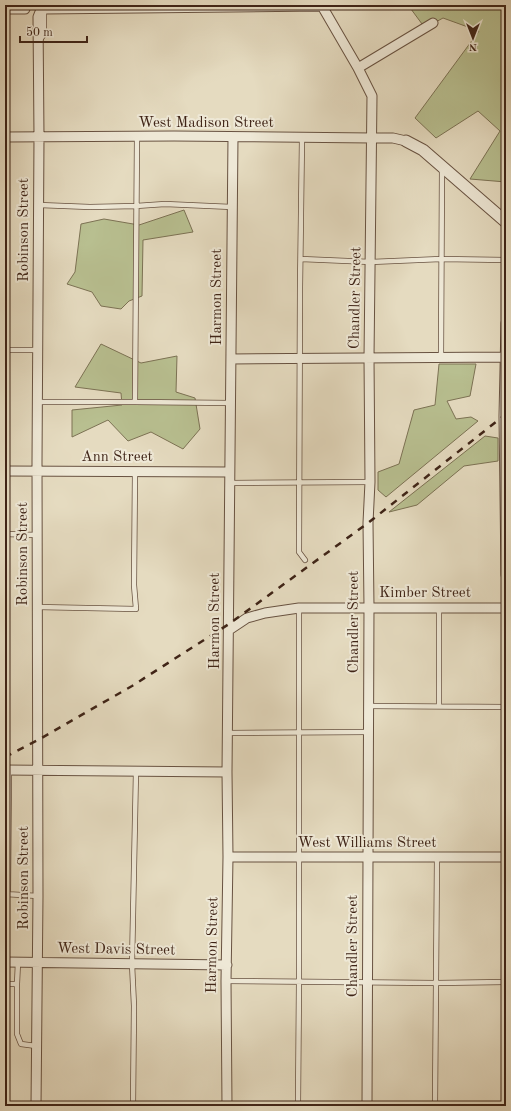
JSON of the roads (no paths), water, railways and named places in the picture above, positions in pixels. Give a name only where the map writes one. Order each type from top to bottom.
[{"type":"street","name":"Chandler Street","points":[[44,7],[322,6],[358,68],[372,96],[369,358],[370,482],[368,523],[367,1106]]},
{"type":"street","name":"Robinson Street","points":[[36,1106],[38,962],[38,17],[44,7]]},
{"type":"street","points":[[5,9],[25,9]]},
{"type":"street","points":[[358,68],[433,23]]},
{"type":"street","name":"West Madison Street","points":[[5,137],[174,136],[392,138],[406,141]]},
{"type":"street","name":"Harmon Street","points":[[227,1106],[226,981],[228,857],[229,472],[233,137]]},
{"type":"street","points":[[406,141],[423,150],[506,222]]},
{"type":"street","points":[[506,323],[504,416],[506,575]]},
{"type":"street","points":[[231,359],[506,357]]},
{"type":"street","name":"Ann Street","points":[[5,471],[229,472]]},
{"type":"street","name":"Kimber Street","points":[[229,630],[247,618],[265,613],[299,608],[506,608]]},
{"type":"street","points":[[7,770],[228,772]]},
{"type":"street","name":"West Williams Street","points":[[228,857],[506,857]]},
{"type":"street","name":"West Davis Street","points":[[5,962],[227,965]]},
{"type":"lane","points":[[135,402],[137,137]]},
{"type":"lane","points":[[302,138],[299,552],[305,560]]},
{"type":"lane","points":[[441,358],[442,166]]},
{"type":"lane","points":[[39,204],[90,207],[165,204],[232,207]]},
{"type":"lane","points":[[301,259],[370,262],[441,259],[506,260]]},
{"type":"lane","points":[[5,350],[38,350]]},
{"type":"lane","points":[[37,402],[231,404]]},
{"type":"lane","points":[[37,607],[136,609],[134,585],[135,472]]},
{"type":"lane","points":[[230,483],[370,482]]},
{"type":"lane","points":[[5,534],[37,535]]},
{"type":"lane","points":[[439,607],[439,706]]},
{"type":"lane","points":[[298,1106],[299,608]]},
{"type":"lane","points":[[368,706],[506,707]]},
{"type":"lane","points":[[228,734],[368,732]]},
{"type":"lane","points":[[7,770],[7,894],[38,896]]},
{"type":"lane","points":[[133,1106],[134,1006],[132,964],[136,772]]},
{"type":"lane","points":[[435,1106],[437,857]]},
{"type":"lane","points":[[18,962],[16,1034],[21,1044],[36,1046]]},
{"type":"lane","points":[[226,981],[436,983],[506,982]]},
{"type":"lane","points":[[5,984],[17,984]]},
{"type":"railway","points":[[5,757],[38,740],[132,686],[229,624],[368,523],[506,414]]}]
